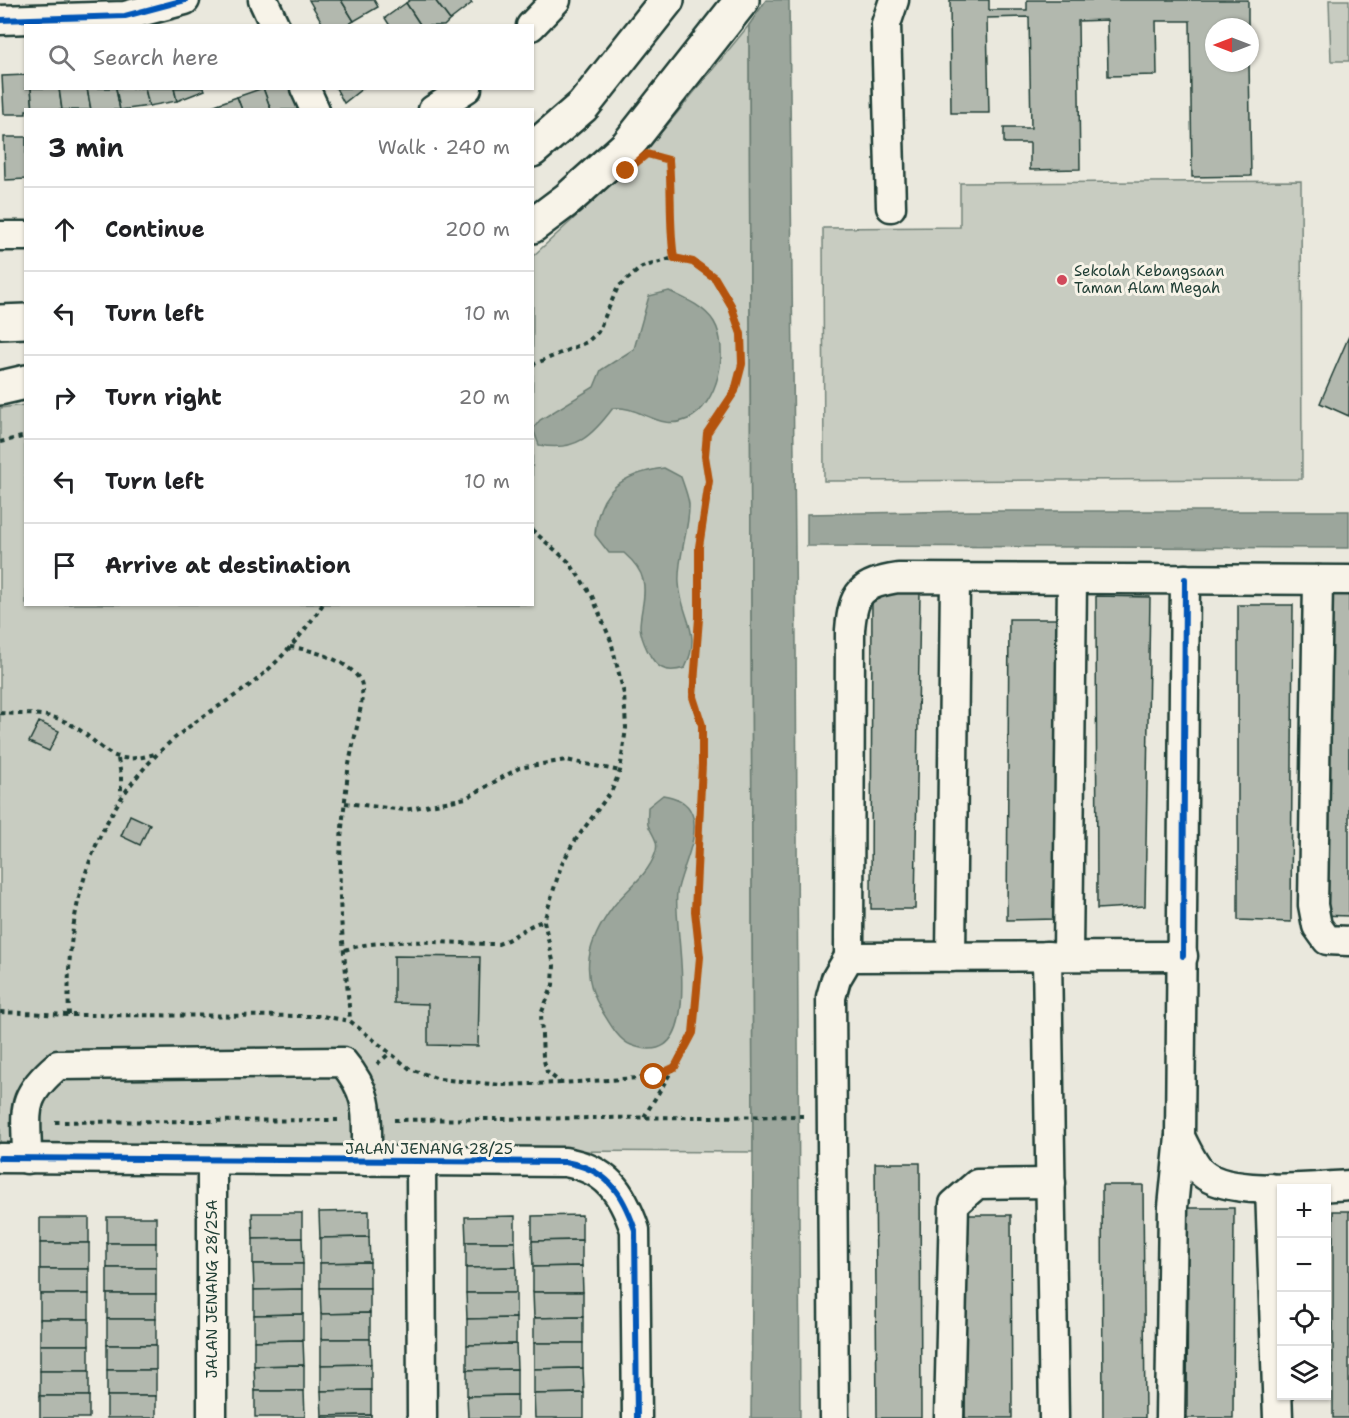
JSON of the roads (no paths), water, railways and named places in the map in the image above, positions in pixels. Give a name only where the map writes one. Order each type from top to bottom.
[{"type":"main road","points":[[534,148],[584,106],[667,0]]},
{"type":"main road","points":[[534,224],[568,199],[627,146],[742,0]]},
{"type":"main road","points":[[0,322],[24,321]]},
{"type":"main road","points":[[0,380],[24,381]]},
{"type":"main road","points":[[0,388],[24,382]]},
{"type":"street","points":[[0,20],[125,16],[185,0]]},
{"type":"street","points":[[263,0],[274,24]]},
{"type":"street","points":[[533,24],[556,0]]},
{"type":"street","points":[[891,207],[886,24],[894,0]]},
{"type":"street","points":[[306,90],[314,108]]},
{"type":"street","points":[[436,108],[463,90]]},
{"type":"street","points":[[0,236],[24,236]]},
{"type":"street","points":[[834,1418],[831,997],[836,979],[849,957],[851,607],[860,592],[873,582],[898,578],[1349,580]]},
{"type":"street","points":[[951,957],[955,579]]},
{"type":"street","points":[[1054,1418],[1051,1183],[1057,956],[1072,579]]},
{"type":"street","points":[[1170,1418],[1173,1208],[1179,1137],[1183,956],[1185,579]]},
{"type":"street","points":[[1318,580],[1313,905],[1317,926],[1327,940],[1349,941]]},
{"type":"street","points":[[849,957],[1183,956]]},
{"type":"street","points":[[14,1159],[27,1101],[38,1082],[58,1065],[343,1062],[358,1079],[366,1097],[367,1161]]},
{"type":"street","points":[[1179,1137],[1201,1173],[1223,1184],[1270,1188],[1349,1185]]},
{"type":"street","name":"JALAN JENANG 28/25","points":[[14,1159],[566,1162],[584,1165],[616,1188],[628,1209],[635,1230],[637,1418]]},
{"type":"street","name":"JALAN JENANG 28/25A","points":[[212,1160],[212,1418]]},
{"type":"street","points":[[421,1161],[422,1418]]},
{"type":"street","points":[[949,1418],[954,1204],[977,1184],[1051,1183]]},
{"type":"street","points":[[1270,1188],[1278,1418]]},
{"type":"place","name":"Sekolah Kebangsaan Taman Alam Megah","points":[[1062,280]]}]
